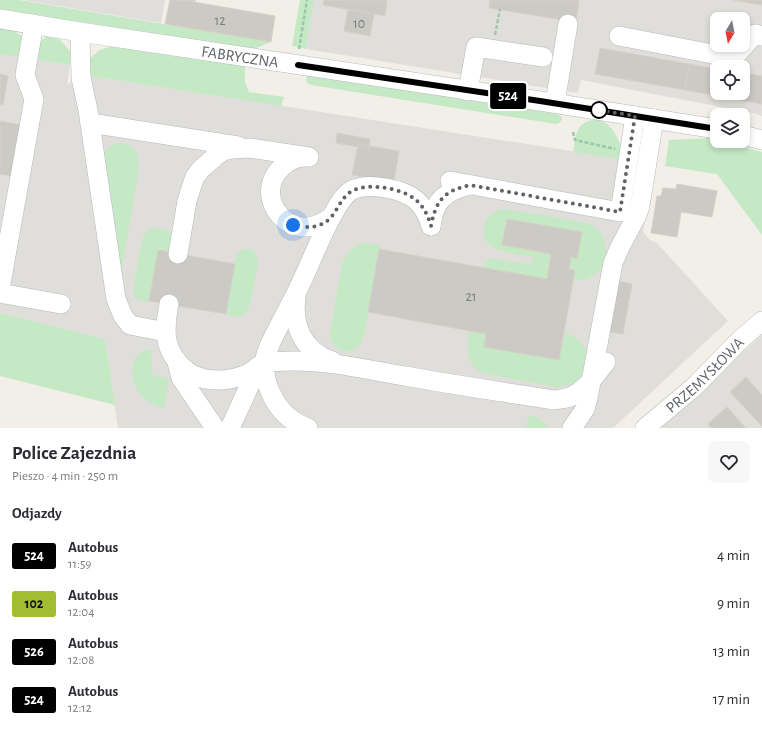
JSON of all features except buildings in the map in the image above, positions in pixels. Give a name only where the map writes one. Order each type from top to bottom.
[{"type":"street","name":"FABRYCZNA","points":[[0,19],[710,128]]},
{"type":"street","points":[[0,290],[34,99],[25,75],[34,24]]},
{"type":"street","points":[[555,103],[568,24]]},
{"type":"street","points":[[80,32],[81,78],[90,123],[116,299],[130,325],[166,332]]},
{"type":"street","points":[[618,36],[733,58],[755,34],[762,36]]},
{"type":"street","points":[[468,91],[476,47],[543,57]]},
{"type":"street","points":[[450,182],[620,212],[635,116]]},
{"type":"street","points":[[572,428],[584,409],[588,398],[611,270],[620,247],[637,215],[642,197],[654,119]]},
{"type":"street","points":[[90,123],[309,157],[293,159],[279,169],[274,176],[270,192],[273,204],[279,215],[285,221],[301,227],[317,226],[331,217]]},
{"type":"street","points":[[750,137],[762,140]]},
{"type":"street","points":[[178,254],[188,201],[195,177],[207,163],[223,151],[250,148]]},
{"type":"street","points":[[230,428],[331,217],[342,200],[352,190],[367,187],[394,190],[405,193],[416,200],[429,217],[431,226],[435,208],[438,203],[445,196],[460,187],[470,185]]},
{"type":"street","points":[[299,286],[294,307],[298,328],[309,347],[327,360],[337,363],[404,376],[554,400],[564,399],[579,391],[592,379],[606,362]]},
{"type":"street","points":[[0,293],[61,304]]},
{"type":"street","points":[[169,304],[166,332],[167,342],[171,353],[184,369],[203,378],[214,380],[236,378],[261,365],[282,361],[294,360],[337,363]]},
{"type":"street","name":"PRZEMYSŁOWA","points":[[645,428],[694,387],[741,339],[762,321]]},
{"type":"street","points":[[176,361],[181,378],[215,428]]},
{"type":"street","points":[[261,365],[271,394],[284,414],[293,421],[308,428]]},
{"type":"path","points":[[298,65],[307,0]]},
{"type":"path","points":[[493,49],[500,9]]},
{"type":"path","points":[[573,132],[575,140],[621,150]]},
{"type":"shaded area","points":[[23,0],[165,0],[161,23]]},
{"type":"shaded area","points":[[314,0],[762,0],[762,116],[750,113],[750,108],[726,108],[581,80],[578,93],[306,49]]},
{"type":"shaded area","points":[[0,53],[70,65],[67,85],[75,79],[90,76],[655,164],[643,232],[650,240],[657,243],[728,321],[613,428],[118,428],[105,339],[0,313]]},
{"type":"shaded area","points":[[762,335],[762,428],[660,428],[711,380]]},
{"type":"green space","points":[[0,0],[19,0],[271,42],[248,51],[0,12]]},
{"type":"green space","points":[[300,0],[314,0],[306,49],[292,46]]},
{"type":"green space","points":[[0,28],[13,31],[22,36],[19,57],[0,54]]},
{"type":"green space","points":[[46,37],[59,39],[70,51],[70,65],[36,60],[38,43]]},
{"type":"green space","points":[[112,46],[245,66],[245,82],[249,92],[284,97],[281,106],[90,76],[88,60],[100,50]]},
{"type":"green space","points":[[312,75],[557,114],[561,116],[562,119],[556,124],[311,85],[307,83],[306,78]]},
{"type":"green space","points":[[599,120],[606,123],[613,130],[621,145],[621,159],[573,152],[576,136],[580,127],[588,121]]},
{"type":"green space","points":[[710,138],[710,148],[747,148],[762,152],[762,235],[717,174],[665,166],[669,140]]},
{"type":"green space","points":[[118,143],[129,145],[135,150],[138,157],[139,168],[119,284],[103,155],[109,147]]},
{"type":"green space","points":[[501,209],[588,223],[596,228],[601,234],[604,242],[606,250],[605,259],[602,266],[597,273],[587,279],[573,280],[575,270],[569,269],[571,257],[577,258],[582,232],[507,219],[502,245],[551,254],[547,279],[481,267],[491,258],[532,265],[533,257],[499,250],[491,246],[486,240],[484,233],[486,220],[491,214]]},
{"type":"green space","points":[[157,228],[167,231],[171,236],[172,252],[158,250],[149,302],[139,300],[135,297],[133,292],[144,234],[151,229]]},
{"type":"green space","points":[[364,243],[380,245],[364,335],[357,347],[346,351],[340,350],[332,341],[330,333],[342,264],[350,250]]},
{"type":"green space","points":[[244,249],[253,251],[258,260],[250,304],[247,312],[241,317],[225,315],[237,253]]},
{"type":"green space","points":[[0,313],[105,339],[115,405],[0,376]]},
{"type":"green space","points":[[470,330],[486,334],[484,347],[559,360],[565,333],[574,336],[585,348],[587,358],[585,369],[576,381],[562,387],[486,374],[479,371],[470,362],[468,344]]},
{"type":"green space","points":[[151,349],[152,375],[169,378],[164,408],[151,403],[142,397],[136,388],[132,374],[132,367],[138,355],[143,351]]},
{"type":"green space","points":[[529,415],[540,419],[548,428],[526,428]]},
{"type":"bus line","name":"524","points":[[298,65],[710,128]]},
{"type":"route","points":[[293,225],[309,227],[317,226],[325,222],[331,217],[342,200],[352,190],[367,187],[375,187],[405,193],[416,200],[429,217],[431,226],[435,208],[438,203],[451,192],[460,187],[470,185],[620,212],[635,116],[599,110]]}]
